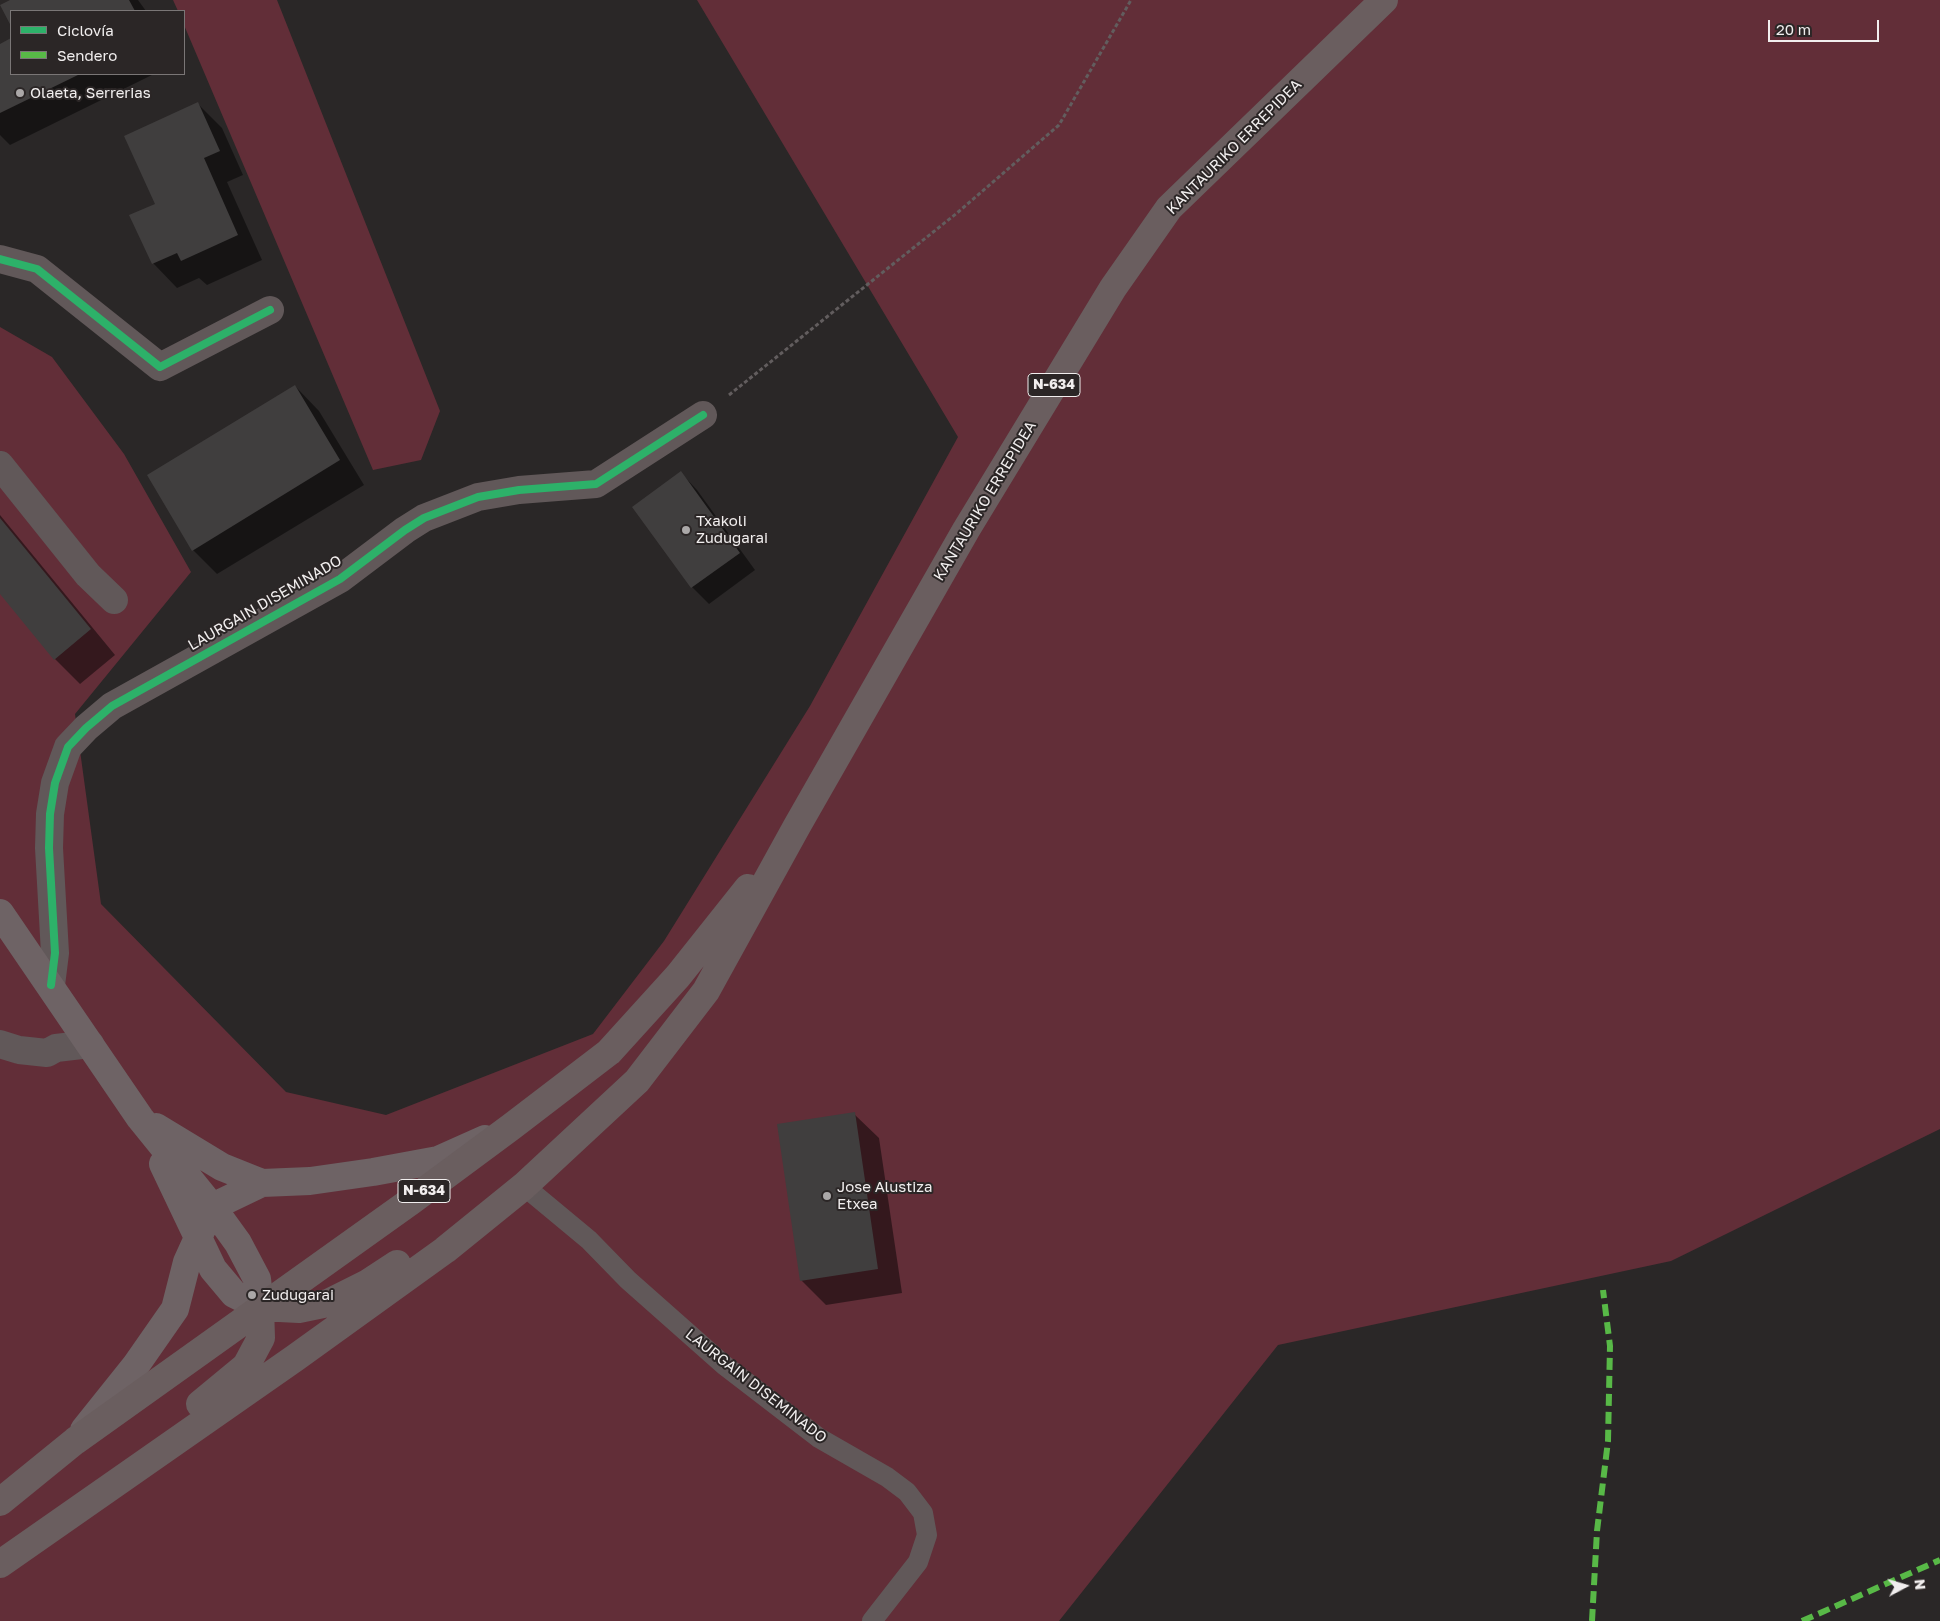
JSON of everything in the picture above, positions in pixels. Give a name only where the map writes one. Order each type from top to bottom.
[{"type":"highway","name":"KANTAURIKO ERREPIDEA","points":[[797,826],[966,530],[1043,402],[1113,288],[1169,208],[1384,0]]},
{"type":"highway","name":"N-634","points":[[0,1502],[75,1441],[511,1127],[609,1052],[678,976],[797,826]]},
{"type":"highway","name":"N-634","points":[[0,1564],[295,1358],[445,1250],[524,1186],[637,1081],[700,998],[797,826]]},
{"type":"highway","points":[[103,1491],[246,1366],[261,1338],[260,1308],[299,1309],[328,1303],[368,1283],[524,1186]]},
{"type":"main road","points":[[0,913],[51,985],[140,1118],[238,1243],[257,1279],[260,1308]]},
{"type":"main road","points":[[140,1118],[222,1167],[262,1183]]},
{"type":"main road","points":[[140,1118],[213,1269],[234,1294],[260,1308]]},
{"type":"main road","points":[[75,1441],[136,1365],[175,1309],[187,1262],[212,1208],[262,1183],[310,1181],[438,1160],[511,1127]]},
{"type":"street","points":[[0,259],[37,269],[160,367],[270,310]]},
{"type":"street","name":"LAURGAIN DISEMINADO","points":[[51,985],[55,953],[49,848],[50,814],[55,783],[68,747],[86,728],[112,706],[340,579],[424,518],[478,497],[519,490],[596,484],[703,415]]},
{"type":"street","points":[[0,464],[88,575],[114,600]]},
{"type":"street","points":[[0,1044],[19,1050],[47,1053],[56,1048],[90,1044]]},
{"type":"lane","name":"LAURGAIN DISEMINADO","points":[[524,1186],[589,1240],[628,1280],[724,1365],[819,1438],[887,1477],[907,1492],[924,1513],[927,1535],[918,1562],[872,1621]]},
{"type":"path","points":[[703,415],[957,213],[1059,125],[1130,0]]},
{"type":"shaded area","points":[[173,0],[277,0],[440,411],[421,460],[373,470],[185,27],[185,10],[178,10]]},
{"type":"shaded area","points":[[697,0],[1940,0],[1940,1129],[1671,1261],[1278,1345],[1059,1621],[0,1621],[0,327],[52,357],[124,454],[191,572],[75,714],[101,904],[286,1092],[386,1115],[593,1034],[664,941],[810,706],[958,437]]},
{"type":"building","points":[[10,0],[129,0],[134,10],[10,10],[10,24],[0,5]]},
{"type":"building","name":"Olaeta, Serrerias","points":[[10,39],[10,75],[78,75],[0,113],[0,44]]},
{"type":"building","points":[[198,102],[220,151],[204,158],[238,235],[181,261],[177,253],[152,264],[129,215],[155,204],[124,136]]},
{"type":"building","points":[[295,385],[340,460],[192,551],[147,475]]},
{"type":"building","name":"Txakoli Zudugarai","points":[[681,471],[740,553],[691,588],[632,507]]},
{"type":"building","points":[[0,518],[91,629],[54,660],[0,594]]},
{"type":"building","name":"Jose Alustiza Etxea","points":[[855,1112],[878,1269],[800,1281],[777,1124]]},
{"type":"marked path","points":[[1592,1621],[1597,1531],[1608,1441],[1610,1346],[1603,1290]]},
{"type":"marked path","points":[[1802,1621],[1940,1560]]},
{"type":"cycle path","points":[[0,259],[37,269],[160,367],[270,310]]},
{"type":"cycle path","points":[[51,985],[55,953],[49,848],[50,814],[55,783],[68,747],[86,728],[112,706],[340,579],[424,518],[478,497],[519,490],[596,484],[703,415]]},
{"type":"place","name":"Olaeta, Serrerias","points":[[20,93]]},
{"type":"place","name":"Txakoli Zudugarai","points":[[686,530]]},
{"type":"place","name":"Jose Alustiza Etxea","points":[[827,1196]]},
{"type":"place","name":"Zudugarai","points":[[252,1295]]}]
